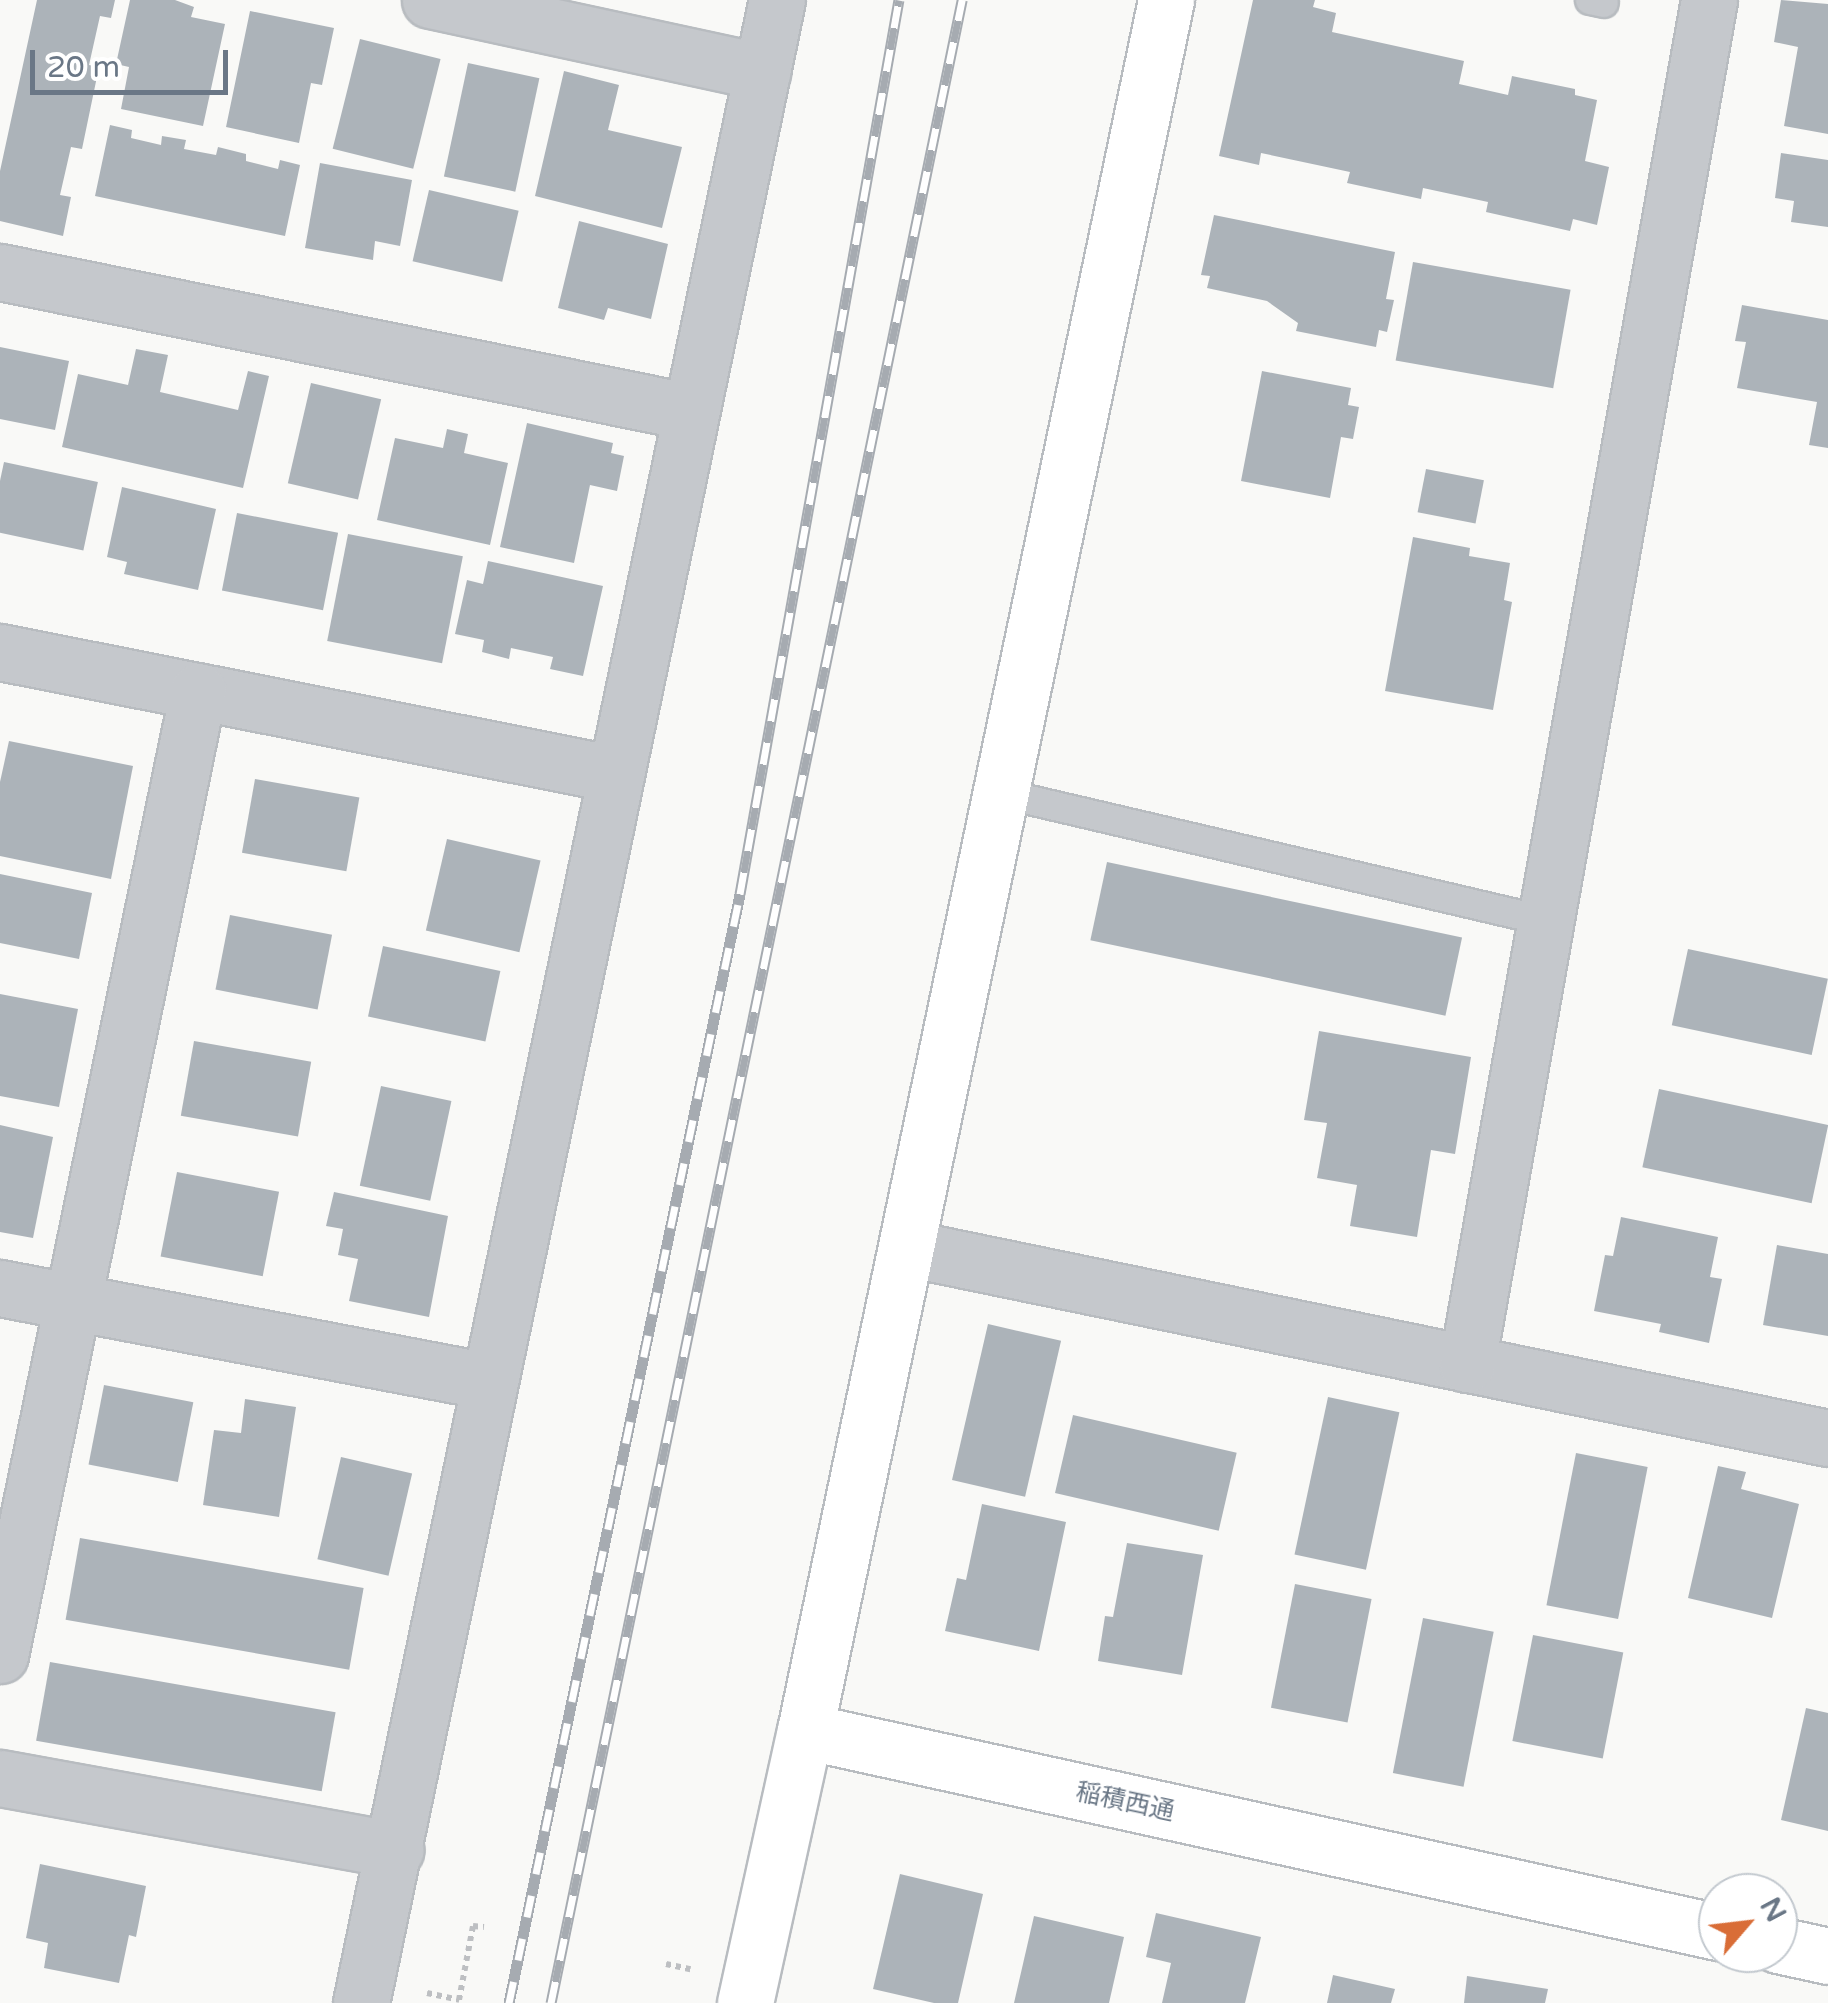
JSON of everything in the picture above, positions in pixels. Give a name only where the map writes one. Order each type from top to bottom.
[{"type":"street","points":[[430,0],[762,72]]},
{"type":"street","points":[[361,2003],[777,0]]},
{"type":"street","points":[[745,2003],[1004,794],[1166,0]]},
{"type":"street","points":[[1467,1364],[1709,0]]},
{"type":"street","points":[[0,272],[691,412]]},
{"type":"street","points":[[0,652],[615,774]]},
{"type":"street","points":[[0,1655],[198,691]]},
{"type":"street","points":[[907,1248],[1828,1438]]},
{"type":"street","points":[[0,1288],[488,1380]]},
{"type":"street","name":"稲積西通","points":[[805,1731],[1698,1928]]},
{"type":"street","points":[[0,1778],[395,1850]]},
{"type":"street","points":[[1798,1950],[1828,1956]]},
{"type":"lane","points":[[1004,794],[1546,921]]},
{"type":"path","points":[[422,1992],[459,2000],[473,1926],[484,1928]]},
{"type":"building","points":[[37,0],[115,0],[111,18],[100,16],[89,65],[99,67],[82,149],[71,147],[60,195],[71,197],[63,236],[0,221],[0,171]]},
{"type":"building","points":[[130,0],[175,0],[194,7],[191,17],[225,24],[203,126],[121,109],[129,67],[116,64]]},
{"type":"building","points":[[1253,0],[1315,0],[1313,7],[1336,13],[1332,32],[1464,61],[1459,84],[1508,95],[1512,76],[1575,89],[1575,95],[1597,100],[1585,161],[1609,167],[1597,225],[1573,219],[1570,231],[1486,212],[1488,202],[1423,188],[1421,199],[1347,183],[1350,172],[1261,153],[1259,165],[1219,156]]},
{"type":"building","points":[[1781,0],[1828,4],[1828,134],[1784,126],[1798,47],[1774,42]]},
{"type":"building","points":[[250,11],[334,28],[322,85],[311,83],[299,143],[226,127]]},
{"type":"building","points":[[360,39],[441,59],[413,169],[333,149]]},
{"type":"building","points":[[468,63],[539,78],[515,192],[444,176]]},
{"type":"building","points":[[564,71],[619,85],[608,130],[682,147],[662,228],[535,196]]},
{"type":"building","points":[[110,125],[132,130],[131,138],[161,145],[162,136],[186,140],[184,149],[216,155],[218,147],[246,154],[246,161],[278,169],[280,160],[300,165],[285,236],[95,196]]},
{"type":"building","points":[[1781,153],[1828,160],[1828,227],[1791,222],[1794,201],[1775,198]]},
{"type":"building","points":[[320,163],[412,180],[400,246],[375,241],[373,260],[305,248]]},
{"type":"building","points":[[429,190],[519,211],[502,282],[413,261]]},
{"type":"building","points":[[1214,215],[1395,252],[1386,299],[1394,300],[1387,332],[1379,330],[1376,347],[1296,331],[1298,323],[1267,301],[1207,288],[1210,276],[1201,275]]},
{"type":"building","points":[[579,221],[668,244],[651,319],[608,308],[604,320],[558,308]]},
{"type":"building","points":[[1413,262],[1571,290],[1553,388],[1396,360]]},
{"type":"building","points":[[1742,305],[1828,320],[1828,448],[1809,445],[1817,402],[1737,388],[1746,342],[1735,341]]},
{"type":"building","points":[[0,347],[69,361],[55,430],[0,419]]},
{"type":"building","points":[[136,349],[168,355],[160,392],[238,410],[248,371],[269,376],[243,488],[62,447],[78,374],[128,385]]},
{"type":"building","points":[[1262,371],[1351,388],[1348,405],[1359,407],[1353,439],[1341,437],[1330,498],[1241,481]]},
{"type":"building","points":[[311,383],[381,399],[358,500],[288,483]]},
{"type":"building","points":[[527,423],[613,443],[611,453],[624,456],[617,491],[590,485],[574,563],[500,547]]},
{"type":"building","points":[[447,429],[468,434],[464,453],[508,463],[490,545],[377,520],[395,438],[443,448]]},
{"type":"building","points":[[4,462],[98,482],[83,550],[0,533]]},
{"type":"building","points":[[1426,469],[1484,480],[1476,523],[1418,512]]},
{"type":"building","points":[[122,487],[216,509],[198,590],[124,574],[127,562],[107,557]]},
{"type":"building","points":[[237,513],[338,533],[323,610],[222,591]]},
{"type":"building","points":[[348,534],[463,556],[442,663],[327,641]]},
{"type":"building","points":[[1413,537],[1470,548],[1469,556],[1510,563],[1504,600],[1512,602],[1493,710],[1385,691]]},
{"type":"building","points":[[488,561],[603,586],[583,676],[550,669],[553,657],[511,648],[509,659],[482,652],[484,640],[455,634],[467,580],[483,584]]},
{"type":"building","points":[[9,741],[133,766],[111,879],[0,856],[0,782]]},
{"type":"building","points":[[255,779],[359,797],[346,871],[242,853]]},
{"type":"building","points":[[447,839],[541,861],[519,952],[426,931]]},
{"type":"building","points":[[1107,862],[1462,937],[1445,1016],[1090,940]]},
{"type":"building","points":[[0,874],[92,893],[79,959],[0,943]]},
{"type":"building","points":[[230,915],[332,935],[318,1009],[215,990]]},
{"type":"building","points":[[383,946],[500,971],[485,1041],[368,1016]]},
{"type":"building","points":[[1688,949],[1828,979],[1812,1055],[1672,1025]]},
{"type":"building","points":[[0,994],[78,1009],[59,1107],[0,1096]]},
{"type":"building","points":[[1319,1031],[1471,1057],[1455,1154],[1431,1150],[1417,1237],[1350,1226],[1357,1185],[1317,1178],[1327,1123],[1304,1120]]},
{"type":"building","points":[[194,1041],[311,1062],[298,1137],[181,1116]]},
{"type":"building","points":[[381,1086],[451,1101],[430,1201],[360,1186]]},
{"type":"building","points":[[1659,1089],[1828,1125],[1812,1203],[1642,1167]]},
{"type":"building","points":[[0,1125],[53,1137],[33,1238],[0,1232]]},
{"type":"building","points":[[177,1172],[279,1192],[263,1276],[161,1256]]},
{"type":"building","points":[[334,1192],[448,1216],[429,1317],[349,1301],[358,1259],[338,1255],[343,1229],[326,1226]]},
{"type":"building","points":[[1621,1217],[1718,1237],[1710,1277],[1722,1279],[1709,1343],[1659,1332],[1661,1324],[1594,1311],[1605,1255],[1613,1256]]},
{"type":"building","points":[[1777,1245],[1828,1254],[1828,1336],[1763,1325]]},
{"type":"building","points":[[988,1324],[1061,1341],[1025,1497],[952,1480]]},
{"type":"building","points":[[104,1385],[193,1402],[178,1482],[89,1465]]},
{"type":"building","points":[[1328,1397],[1399,1412],[1366,1570],[1295,1554]]},
{"type":"building","points":[[245,1399],[296,1407],[279,1517],[203,1505],[214,1430],[241,1433]]},
{"type":"building","points":[[1073,1415],[1237,1453],[1219,1531],[1055,1493]]},
{"type":"building","points":[[1576,1453],[1648,1467],[1618,1619],[1546,1605]]},
{"type":"building","points":[[341,1457],[412,1473],[389,1576],[317,1559]]},
{"type":"building","points":[[1718,1466],[1746,1472],[1741,1489],[1799,1504],[1772,1618],[1688,1598]]},
{"type":"building","points":[[982,1504],[1066,1522],[1039,1651],[945,1631],[957,1578],[966,1580]]},
{"type":"building","points":[[80,1538],[364,1588],[349,1670],[66,1620]]},
{"type":"building","points":[[1127,1543],[1203,1555],[1182,1675],[1098,1661],[1105,1616],[1113,1617]]},
{"type":"building","points":[[1295,1584],[1372,1599],[1348,1723],[1271,1708]]},
{"type":"building","points":[[1423,1618],[1494,1632],[1464,1787],[1393,1773]]},
{"type":"building","points":[[1533,1635],[1623,1653],[1603,1759],[1512,1741]]},
{"type":"building","points":[[50,1662],[336,1712],[322,1791],[36,1741]]},
{"type":"building","points":[[1806,1708],[1828,1713],[1828,1831],[1781,1820]]},
{"type":"building","points":[[40,1864],[146,1886],[136,1937],[129,1935],[119,1983],[44,1968],[48,1943],[26,1938]]},
{"type":"building","points":[[900,1874],[983,1894],[958,2003],[934,2003],[873,1989]]},
{"type":"building","points":[[1156,1913],[1261,1937],[1245,2003],[1162,2003],[1171,1963],[1146,1957]]},
{"type":"building","points":[[1034,1916],[1124,1937],[1109,2003],[1014,2003]]},
{"type":"building","points":[[1333,1975],[1395,1989],[1391,2003],[1327,2003]]},
{"type":"building","points":[[1467,1976],[1548,1989],[1545,2003],[1464,2003]]},
{"type":"railway","points":[[509,2003],[740,894],[899,0]]},
{"type":"railway","points":[[551,2003],[962,0]]}]
